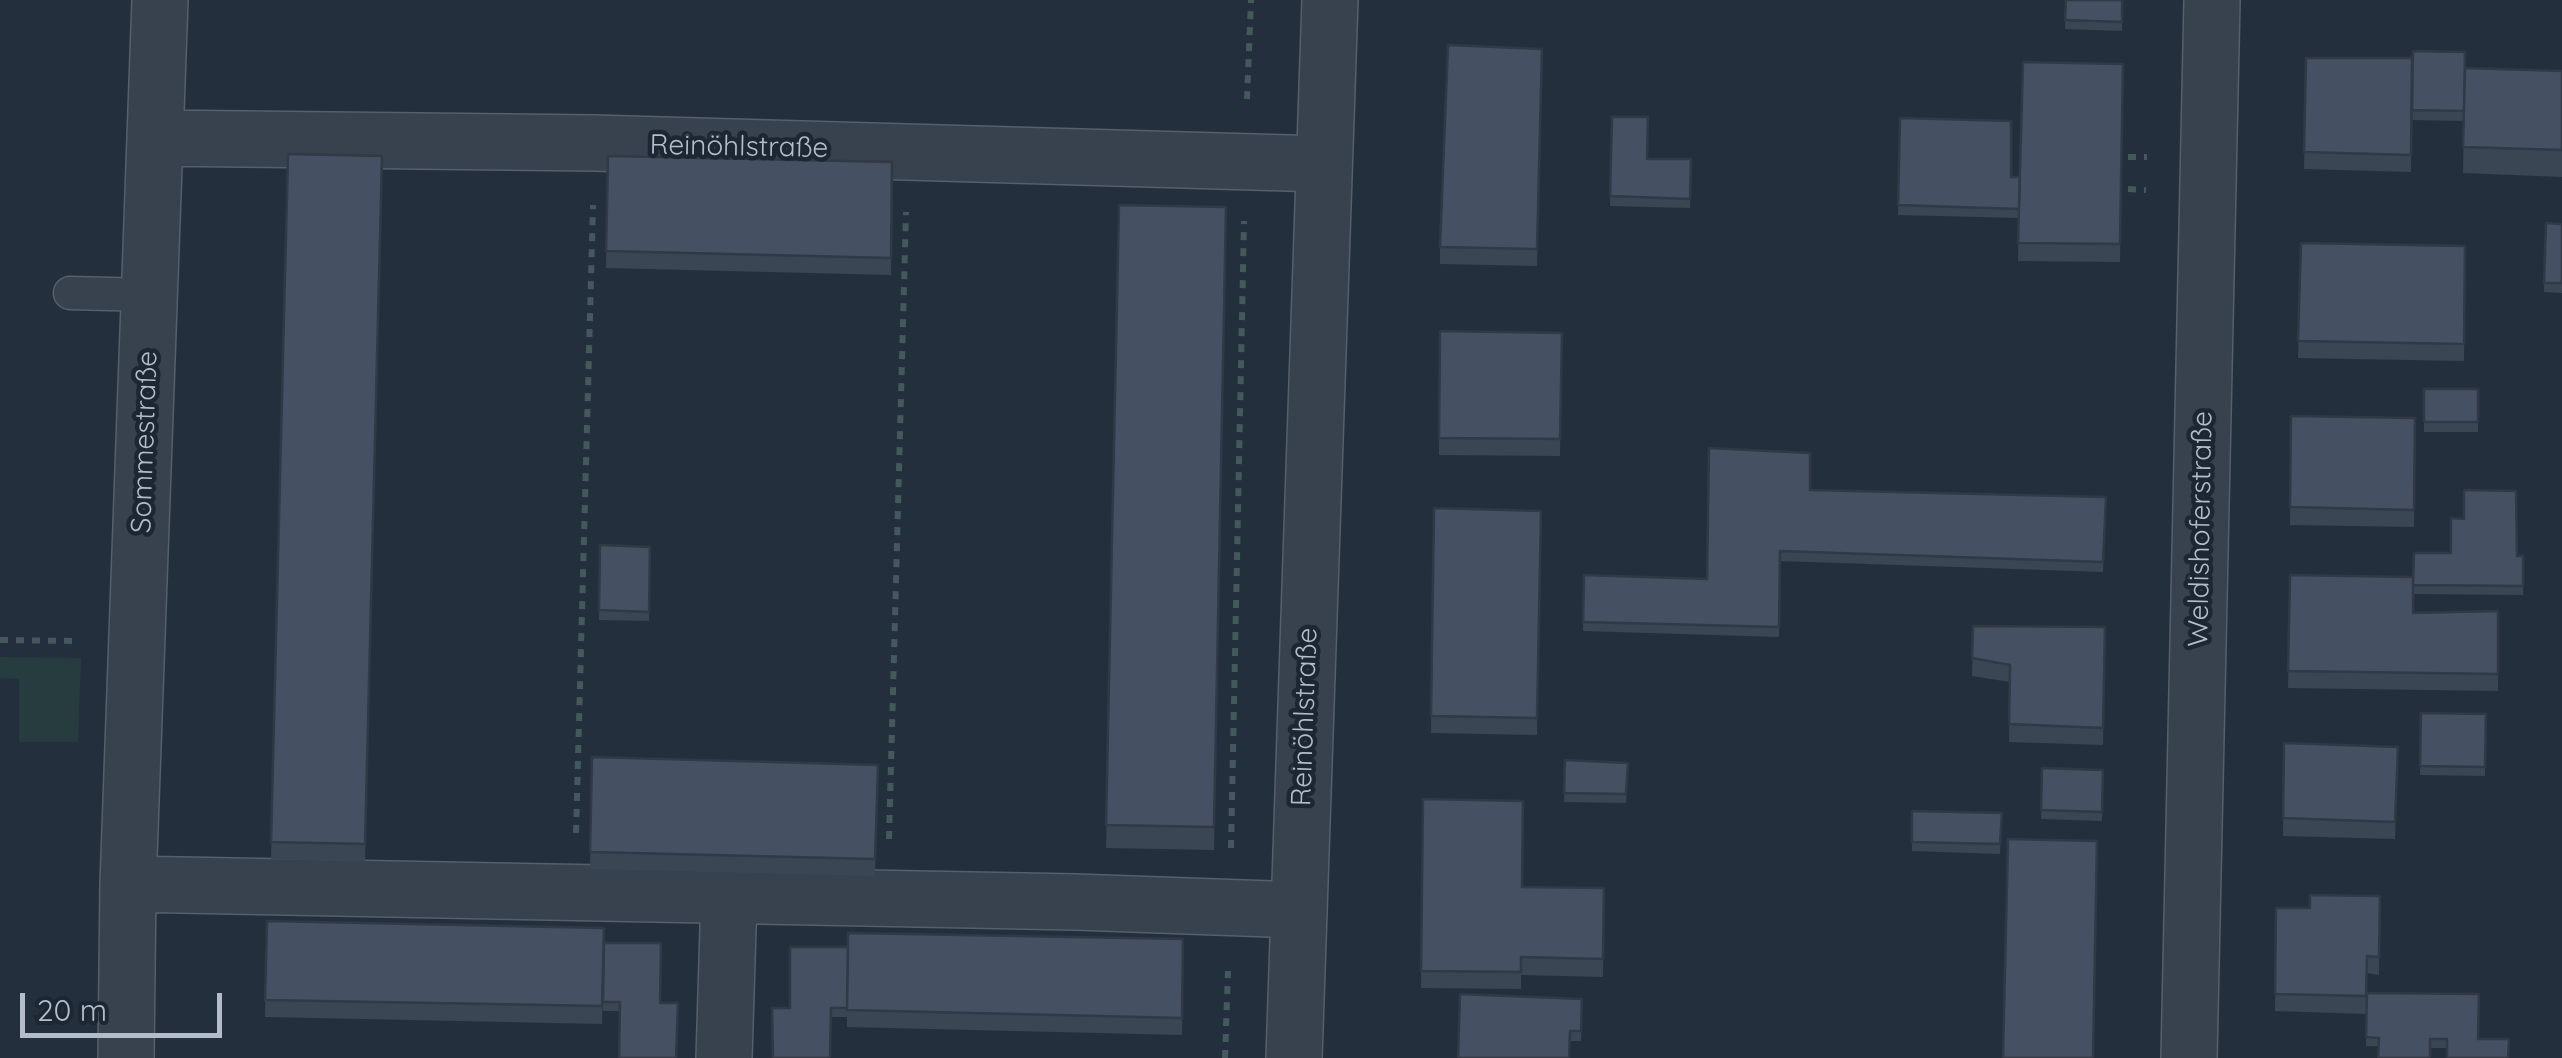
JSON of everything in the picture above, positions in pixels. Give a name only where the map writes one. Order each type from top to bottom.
[{"type":"street","name":"Sommestraße","points":[[126,1058],[128,884],[160,0]]},
{"type":"street","name":"Reinöhlstraße","points":[[1294,1058],[1330,0]]},
{"type":"street","name":"Weldishoferstraße","points":[[2189,1058],[2212,0]]},
{"type":"street","name":"Reinöhlstraße","points":[[156,138],[594,143],[1322,164]]},
{"type":"street","points":[[128,884],[1299,910]]},
{"type":"street","points":[[724,1058],[729,896]]},
{"type":"lane","points":[[70,293],[151,295]]},
{"type":"path","points":[[1226,1058],[1251,0]]},
{"type":"path","points":[[575,894],[594,143]]},
{"type":"path","points":[[887,898],[908,151]]},
{"type":"path","points":[[0,640],[136,642]]},
{"type":"green space","points":[[0,657],[81,658],[78,742],[19,742],[19,679],[0,678]]},
{"type":"building","points":[[2066,0],[2122,0],[2122,22],[2065,20]]},
{"type":"building","points":[[1448,45],[1542,49],[1537,249],[1440,247]]},
{"type":"building","points":[[2413,51],[2465,52],[2464,111],[2412,110]]},
{"type":"building","points":[[2306,58],[2412,58],[2411,155],[2304,152]]},
{"type":"building","points":[[2023,62],[2123,64],[2120,244],[2018,243]]},
{"type":"building","points":[[2465,68],[2562,71],[2562,150],[2463,147]]},
{"type":"building","points":[[1612,117],[1648,117],[1647,159],[1691,159],[1690,199],[1610,196]]},
{"type":"building","points":[[1900,118],[2011,121],[2011,177],[2020,177],[2019,209],[1898,205]]},
{"type":"building","points":[[288,154],[382,156],[365,844],[271,842]]},
{"type":"building","points":[[608,156],[892,162],[891,258],[606,251]]},
{"type":"building","points":[[1119,205],[1226,207],[1214,827],[1106,825]]},
{"type":"building","points":[[2546,223],[2562,224],[2562,283],[2544,283]]},
{"type":"building","points":[[2301,243],[2465,246],[2464,344],[2298,341]]},
{"type":"building","points":[[1440,331],[1562,333],[1560,439],[1439,438]]},
{"type":"building","points":[[2424,389],[2478,389],[2478,422],[2424,422]]},
{"type":"building","points":[[2291,416],[2415,418],[2414,510],[2290,507]]},
{"type":"building","points":[[1709,448],[1810,453],[1810,490],[2106,497],[2103,562],[1780,551],[1779,627],[1583,622],[1584,575],[1707,579]]},
{"type":"building","points":[[2464,490],[2516,491],[2517,556],[2523,556],[2523,586],[2413,585],[2414,553],[2451,553],[2451,518],[2464,519]]},
{"type":"building","points":[[1434,508],[1541,511],[1537,718],[1431,716]]},
{"type":"building","points":[[600,545],[650,547],[649,612],[599,610]]},
{"type":"building","points":[[2290,575],[2413,577],[2413,613],[2498,611],[2498,674],[2288,671]]},
{"type":"building","points":[[1973,626],[2105,627],[2103,728],[2009,724],[2010,665],[1972,658]]},
{"type":"building","points":[[2421,713],[2486,714],[2485,767],[2420,766]]},
{"type":"building","points":[[2284,743],[2398,747],[2395,822],[2283,818]]},
{"type":"building","points":[[592,757],[878,765],[875,859],[590,852]]},
{"type":"building","points":[[1565,760],[1628,763],[1626,794],[1564,793]]},
{"type":"building","points":[[2042,768],[2103,770],[2102,812],[2041,810]]},
{"type":"building","points":[[1423,799],[1523,801],[1522,887],[1604,888],[1603,959],[1521,957],[1521,972],[1421,971]]},
{"type":"building","points":[[1912,811],[2002,813],[2000,844],[1912,842]]},
{"type":"building","points":[[2008,839],[2097,841],[2093,1058],[2003,1058]]},
{"type":"building","points":[[2310,895],[2380,896],[2379,957],[2367,956],[2366,996],[2275,994],[2276,908],[2310,908]]},
{"type":"building","points":[[267,921],[604,928],[602,1006],[265,1000]]},
{"type":"building","points":[[848,933],[1183,939],[1182,1018],[847,1010]]},
{"type":"building","points":[[604,943],[661,943],[660,1003],[678,1003],[676,1058],[619,1058],[620,1002],[603,1002]]},
{"type":"building","points":[[790,947],[848,947],[847,1008],[831,1008],[830,1058],[773,1058],[772,1008],[790,1008]]},
{"type":"building","points":[[2367,993],[2479,994],[2478,1039],[2509,1039],[2508,1058],[2447,1058],[2447,1039],[2430,1039],[2430,1058],[2378,1058],[2379,1038],[2366,1037]]},
{"type":"building","points":[[1460,994],[1582,999],[1581,1031],[1570,1031],[1569,1058],[1458,1058]]}]
